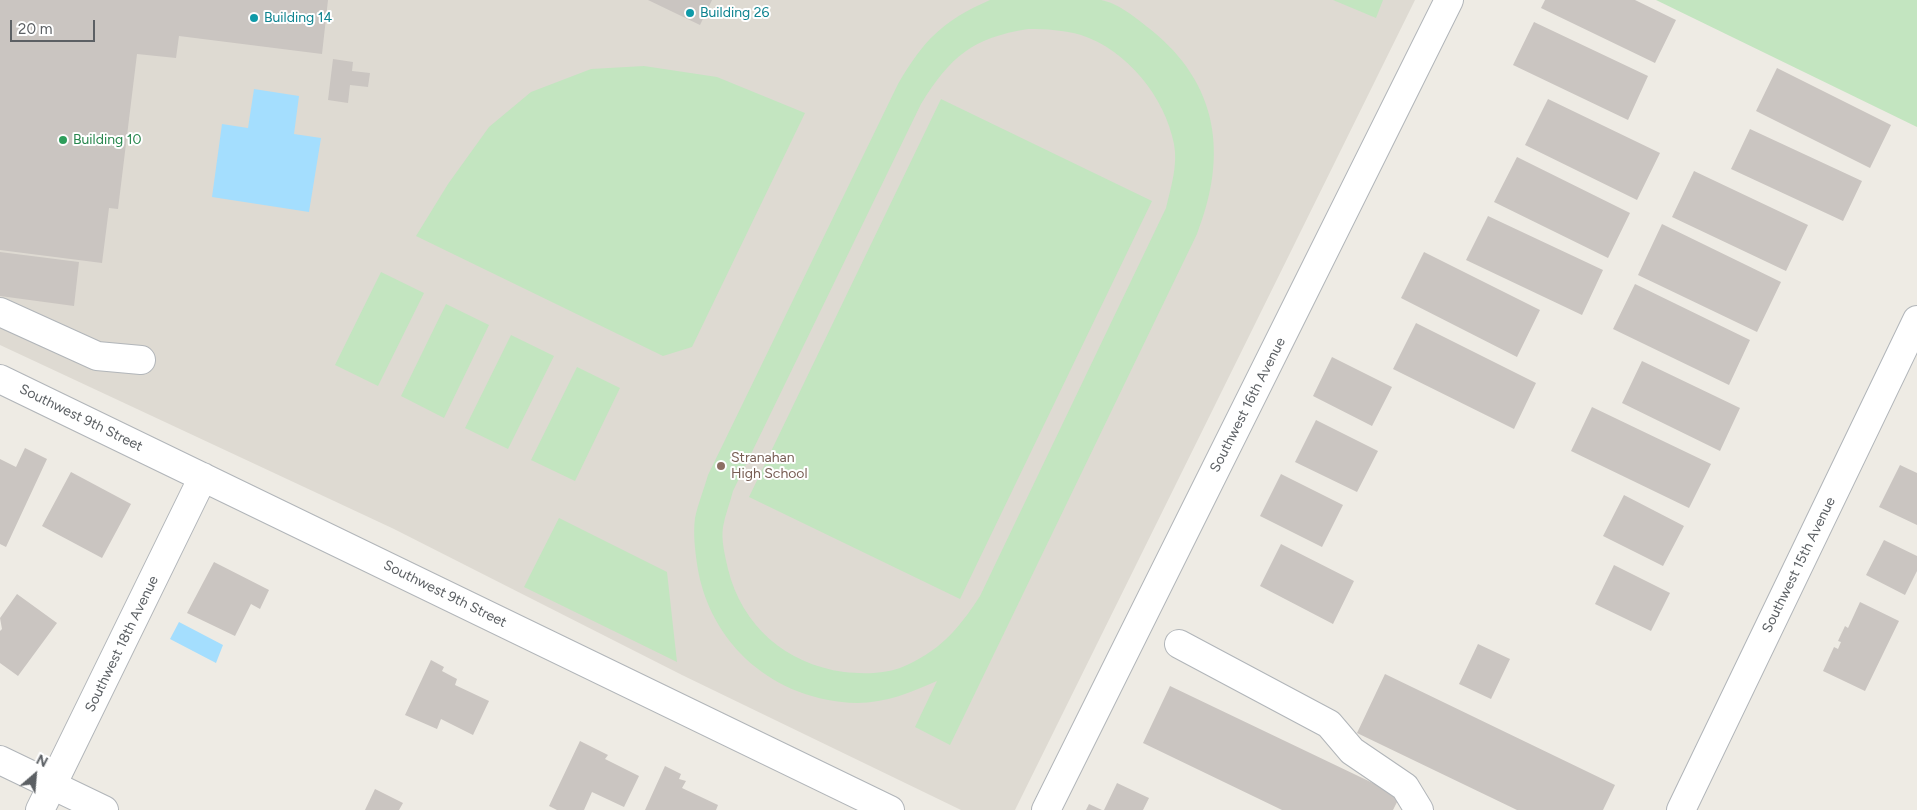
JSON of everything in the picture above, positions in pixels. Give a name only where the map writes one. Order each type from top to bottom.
[{"type":"street","name":"Southwest 16th Avenue","points":[[1046,810],[1450,0]]},
{"type":"street","points":[[0,312],[96,356],[141,360]]},
{"type":"street","name":"Southwest 15th Avenue","points":[[1681,810],[1917,320]]},
{"type":"street","name":"Southwest 9th Street","points":[[0,379],[890,810]]},
{"type":"street","name":"Southwest 18th Avenue","points":[[40,810],[203,477]]},
{"type":"street","points":[[1179,644],[1329,724],[1352,751],[1405,787],[1419,810]]},
{"type":"street","points":[[0,760],[104,810]]},
{"type":"shaded area","name":"Stranahan High School","points":[[0,0],[1415,0],[1015,810],[961,810],[682,675],[394,529],[0,345]]},
{"type":"green space","points":[[990,0],[1101,0],[1120,8],[1150,29],[1173,50],[1191,73],[1203,97],[1211,122],[1214,149],[1207,205],[1197,234],[950,745],[915,727],[937,681],[888,699],[857,703],[827,700],[799,692],[774,679],[751,663],[731,643],[716,620],[704,593],[697,564],[694,530],[696,513],[708,475],[898,84],[917,55],[936,33],[973,8]],"holes":[[[1028,29],[1068,32],[1098,42],[1114,52],[1141,77],[1162,109],[1174,144],[1175,160],[1166,208],[980,596],[964,619],[937,647],[914,662],[900,668],[865,673],[823,668],[803,661],[769,639],[744,608],[728,569],[723,543],[723,527],[733,491],[921,104],[942,73],[965,52],[977,44],[992,38]]]},
{"type":"green space","points":[[1333,0],[1383,0],[1376,18]]},
{"type":"green space","points":[[1656,0],[1917,0],[1917,127]]},
{"type":"green space","points":[[644,66],[717,77],[805,113],[692,347],[663,356],[416,236],[448,184],[489,127],[531,92],[591,69]]},
{"type":"green space","points":[[941,99],[1152,201],[960,599],[749,497]]},
{"type":"green space","points":[[381,272],[424,293],[378,386],[335,365]]},
{"type":"green space","points":[[446,304],[489,325],[444,418],[401,396]]},
{"type":"green space","points":[[511,335],[554,356],[508,449],[465,428]]},
{"type":"green space","points":[[577,367],[620,388],[575,481],[531,460]]},
{"type":"green space","points":[[559,518],[667,572],[677,662],[524,587]]},
{"type":"water","points":[[254,89],[299,96],[294,134],[321,138],[309,212],[212,197],[222,124],[248,128]]},
{"type":"water","points":[[179,622],[223,645],[216,663],[170,639]]},
{"type":"building","points":[[0,0],[328,0],[322,54],[179,36],[176,58],[137,54],[118,209],[109,208],[102,263],[0,250]]},
{"type":"building","name":"Building 26","points":[[648,0],[712,0],[700,25]]},
{"type":"building","points":[[1545,0],[1635,0],[1676,20],[1655,63],[1541,8]]},
{"type":"building","points":[[1534,22],[1648,76],[1628,120],[1513,65]]},
{"type":"building","points":[[333,59],[353,62],[352,71],[370,73],[368,87],[350,85],[348,103],[328,100]]},
{"type":"building","points":[[1777,68],[1891,125],[1870,168],[1756,111]]},
{"type":"building","points":[[1548,99],[1660,153],[1637,200],[1525,145]]},
{"type":"building","points":[[1750,129],[1862,181],[1843,221],[1731,169]]},
{"type":"building","points":[[1517,157],[1630,213],[1608,258],[1494,202]]},
{"type":"building","points":[[1694,171],[1808,225],[1786,271],[1672,217]]},
{"type":"building","points":[[1488,216],[1603,270],[1582,315],[1466,260]]},
{"type":"building","points":[[1662,224],[1781,282],[1757,332],[1638,275]]},
{"type":"building","points":[[0,252],[79,262],[74,306],[0,296]]},
{"type":"building","points":[[1424,252],[1540,310],[1517,357],[1401,298]]},
{"type":"building","points":[[1635,284],[1750,340],[1729,385],[1613,329]]},
{"type":"building","points":[[1416,323],[1536,383],[1514,429],[1393,369]]},
{"type":"building","points":[[1332,357],[1392,387],[1372,426],[1313,396]]},
{"type":"building","points":[[1642,361],[1740,408],[1720,451],[1622,403]]},
{"type":"building","points":[[1592,407],[1711,464],[1689,508],[1571,451]]},
{"type":"building","points":[[1316,420],[1378,451],[1357,492],[1295,462]]},
{"type":"building","points":[[25,448],[47,459],[6,547],[0,544],[0,459],[16,467]]},
{"type":"building","points":[[1900,465],[1917,473],[1917,525],[1879,507]]},
{"type":"building","points":[[71,472],[131,504],[102,558],[42,526]]},
{"type":"building","points":[[1281,474],[1343,505],[1322,547],[1260,516]]},
{"type":"building","points":[[1624,495],[1684,526],[1663,566],[1603,536]]},
{"type":"building","points":[[1884,540],[1917,556],[1917,571],[1905,595],[1866,575]]},
{"type":"building","points":[[1281,544],[1354,581],[1333,624],[1260,586]]},
{"type":"building","points":[[214,562],[269,590],[260,609],[251,604],[235,636],[187,613]]},
{"type":"building","points":[[1614,565],[1670,593],[1651,631],[1595,604]]},
{"type":"building","points":[[17,594],[57,623],[18,676],[0,663],[0,631],[2,629],[0,618]]},
{"type":"building","points":[[1860,602],[1899,621],[1865,691],[1823,671],[1834,647],[1838,649],[1841,642],[1838,641],[1845,626],[1848,628]]},
{"type":"building","points":[[1478,644],[1510,659],[1491,699],[1459,684]]},
{"type":"building","points":[[431,660],[444,667],[442,671],[457,679],[455,685],[489,701],[473,735],[441,719],[437,729],[405,715]]},
{"type":"building","points":[[1385,674],[1615,785],[1603,810],[1517,810],[1357,733]]},
{"type":"building","points":[[1170,686],[1400,796],[1393,810],[1282,810],[1143,743]]},
{"type":"building","points":[[580,741],[608,755],[605,759],[639,776],[624,807],[592,792],[584,810],[557,810],[549,806]]},
{"type":"building","points":[[665,766],[681,774],[679,779],[686,781],[682,788],[718,805],[716,810],[645,810]]},
{"type":"building","points":[[1117,783],[1149,798],[1143,810],[1104,810]]},
{"type":"building","points":[[375,789],[403,803],[399,810],[365,810]]},
{"type":"building","points":[[1089,804],[1102,810],[1086,810]]},
{"type":"place","name":"Building 26","points":[[690,13]]},
{"type":"place","name":"Building 14","points":[[254,18]]},
{"type":"place","name":"Building 10","points":[[63,140]]},
{"type":"place","name":"Stranahan High School","points":[[721,466]]}]
